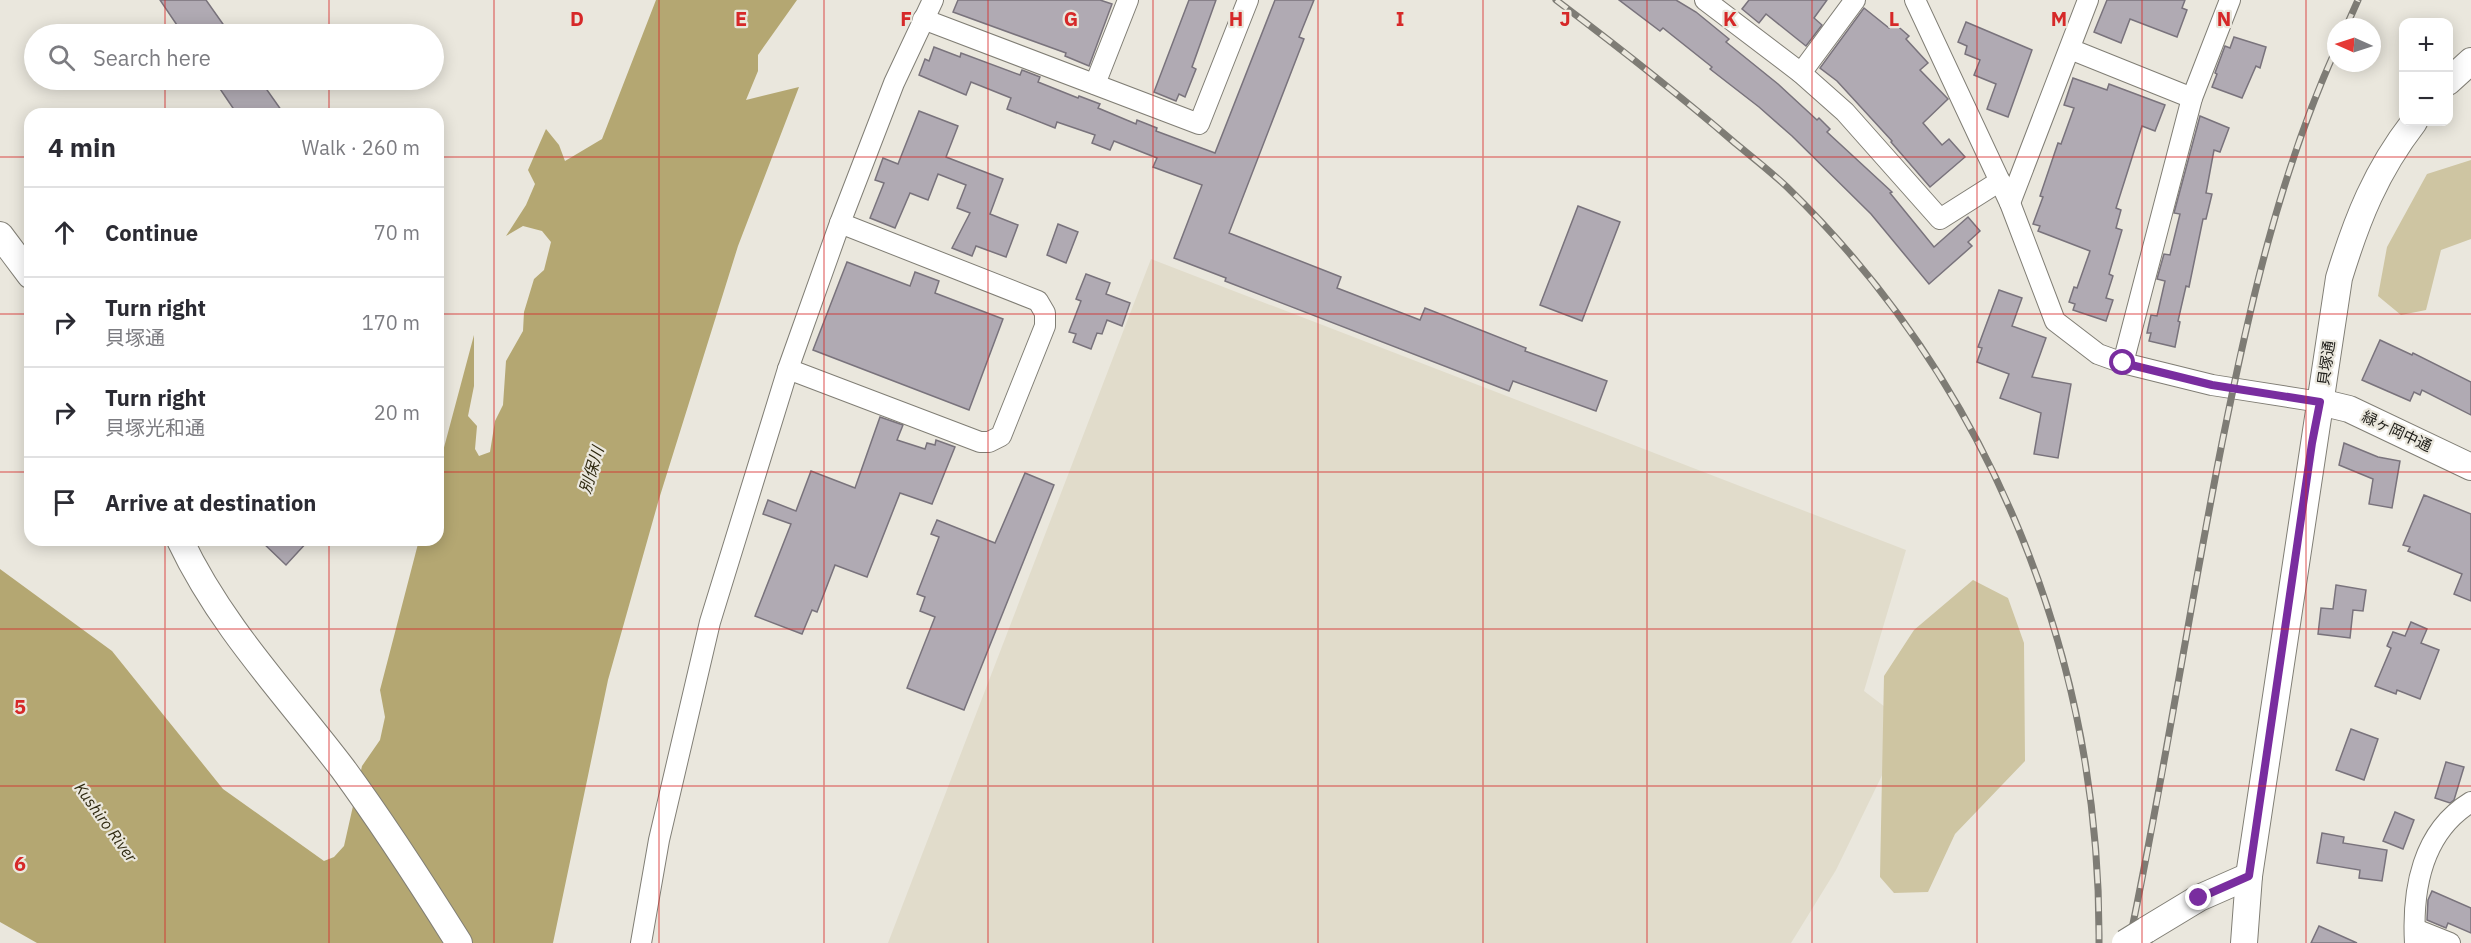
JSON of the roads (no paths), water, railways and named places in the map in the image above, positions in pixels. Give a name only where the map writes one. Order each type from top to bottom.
[{"type":"street","points":[[642,943],[659,840],[710,622],[788,369],[840,223],[894,83],[933,0]]},
{"type":"street","points":[[1095,84],[1128,0]]},
{"type":"street","points":[[923,19],[1199,124],[1248,0]]},
{"type":"street","points":[[1705,0],[1802,73],[1845,112],[1940,219],[2000,181]]},
{"type":"street","points":[[1802,73],[1856,0]]},
{"type":"street","points":[[1916,0],[2010,202],[2055,321],[2098,354],[2123,363],[2212,385],[2320,402]]},
{"type":"street","points":[[2010,202],[2088,0]]},
{"type":"street","points":[[2123,363],[2192,98],[2230,0]]},
{"type":"street","points":[[2070,49],[2192,98]]},
{"type":"street","points":[[2453,77],[2471,61]]},
{"type":"street","name":"貝塚通","points":[[2244,943],[2249,876],[2310,455],[2337,288],[2353,231],[2367,195],[2393,148],[2411,126]]},
{"type":"street","points":[[788,369],[980,442],[989,442],[1001,436],[1044,326],[1045,313],[1038,301],[840,223]]},
{"type":"street","points":[[4,241],[24,267]]},
{"type":"street","name":"緑ヶ岡中通","points":[[2320,402],[2349,409],[2471,467]]},
{"type":"street","points":[[183,546],[249,654],[342,768],[423,884],[459,943]]},
{"type":"street","points":[[2450,943],[2415,936],[2415,893],[2424,861],[2438,831],[2471,802]]},
{"type":"street","points":[[2136,936],[2199,898],[2249,876]]},
{"type":"water","points":[[656,0],[797,0],[758,55],[758,71],[746,100],[799,87],[738,246],[659,499],[608,680],[553,943],[37,943],[0,922],[0,569],[112,651],[223,789],[324,861],[334,857],[344,846],[362,766],[380,740],[385,717],[380,690],[417,546],[444,546],[444,448],[474,335],[474,386],[468,416],[477,426],[475,449],[479,456],[490,452],[495,421],[503,405],[506,361],[523,331],[524,312],[534,279],[544,270],[551,242],[542,231],[523,226],[506,236],[526,205],[535,184],[528,170],[546,129],[559,145],[565,161],[602,139]]},
{"type":"railway","points":[[1556,0],[1669,88],[1787,187],[1859,265],[1922,349],[1976,439],[2020,533],[2055,632],[2080,733],[2095,837],[2099,943]]},
{"type":"railway","points":[[2350,18],[2358,0]]},
{"type":"railway","points":[[2129,943],[2154,818],[2210,506],[2243,343],[2282,194],[2327,71]]},
{"type":"water label","name":"別保川","points":[[591,470]]},
{"type":"water label","name":"Kushiro River","points":[[106,822]]}]
